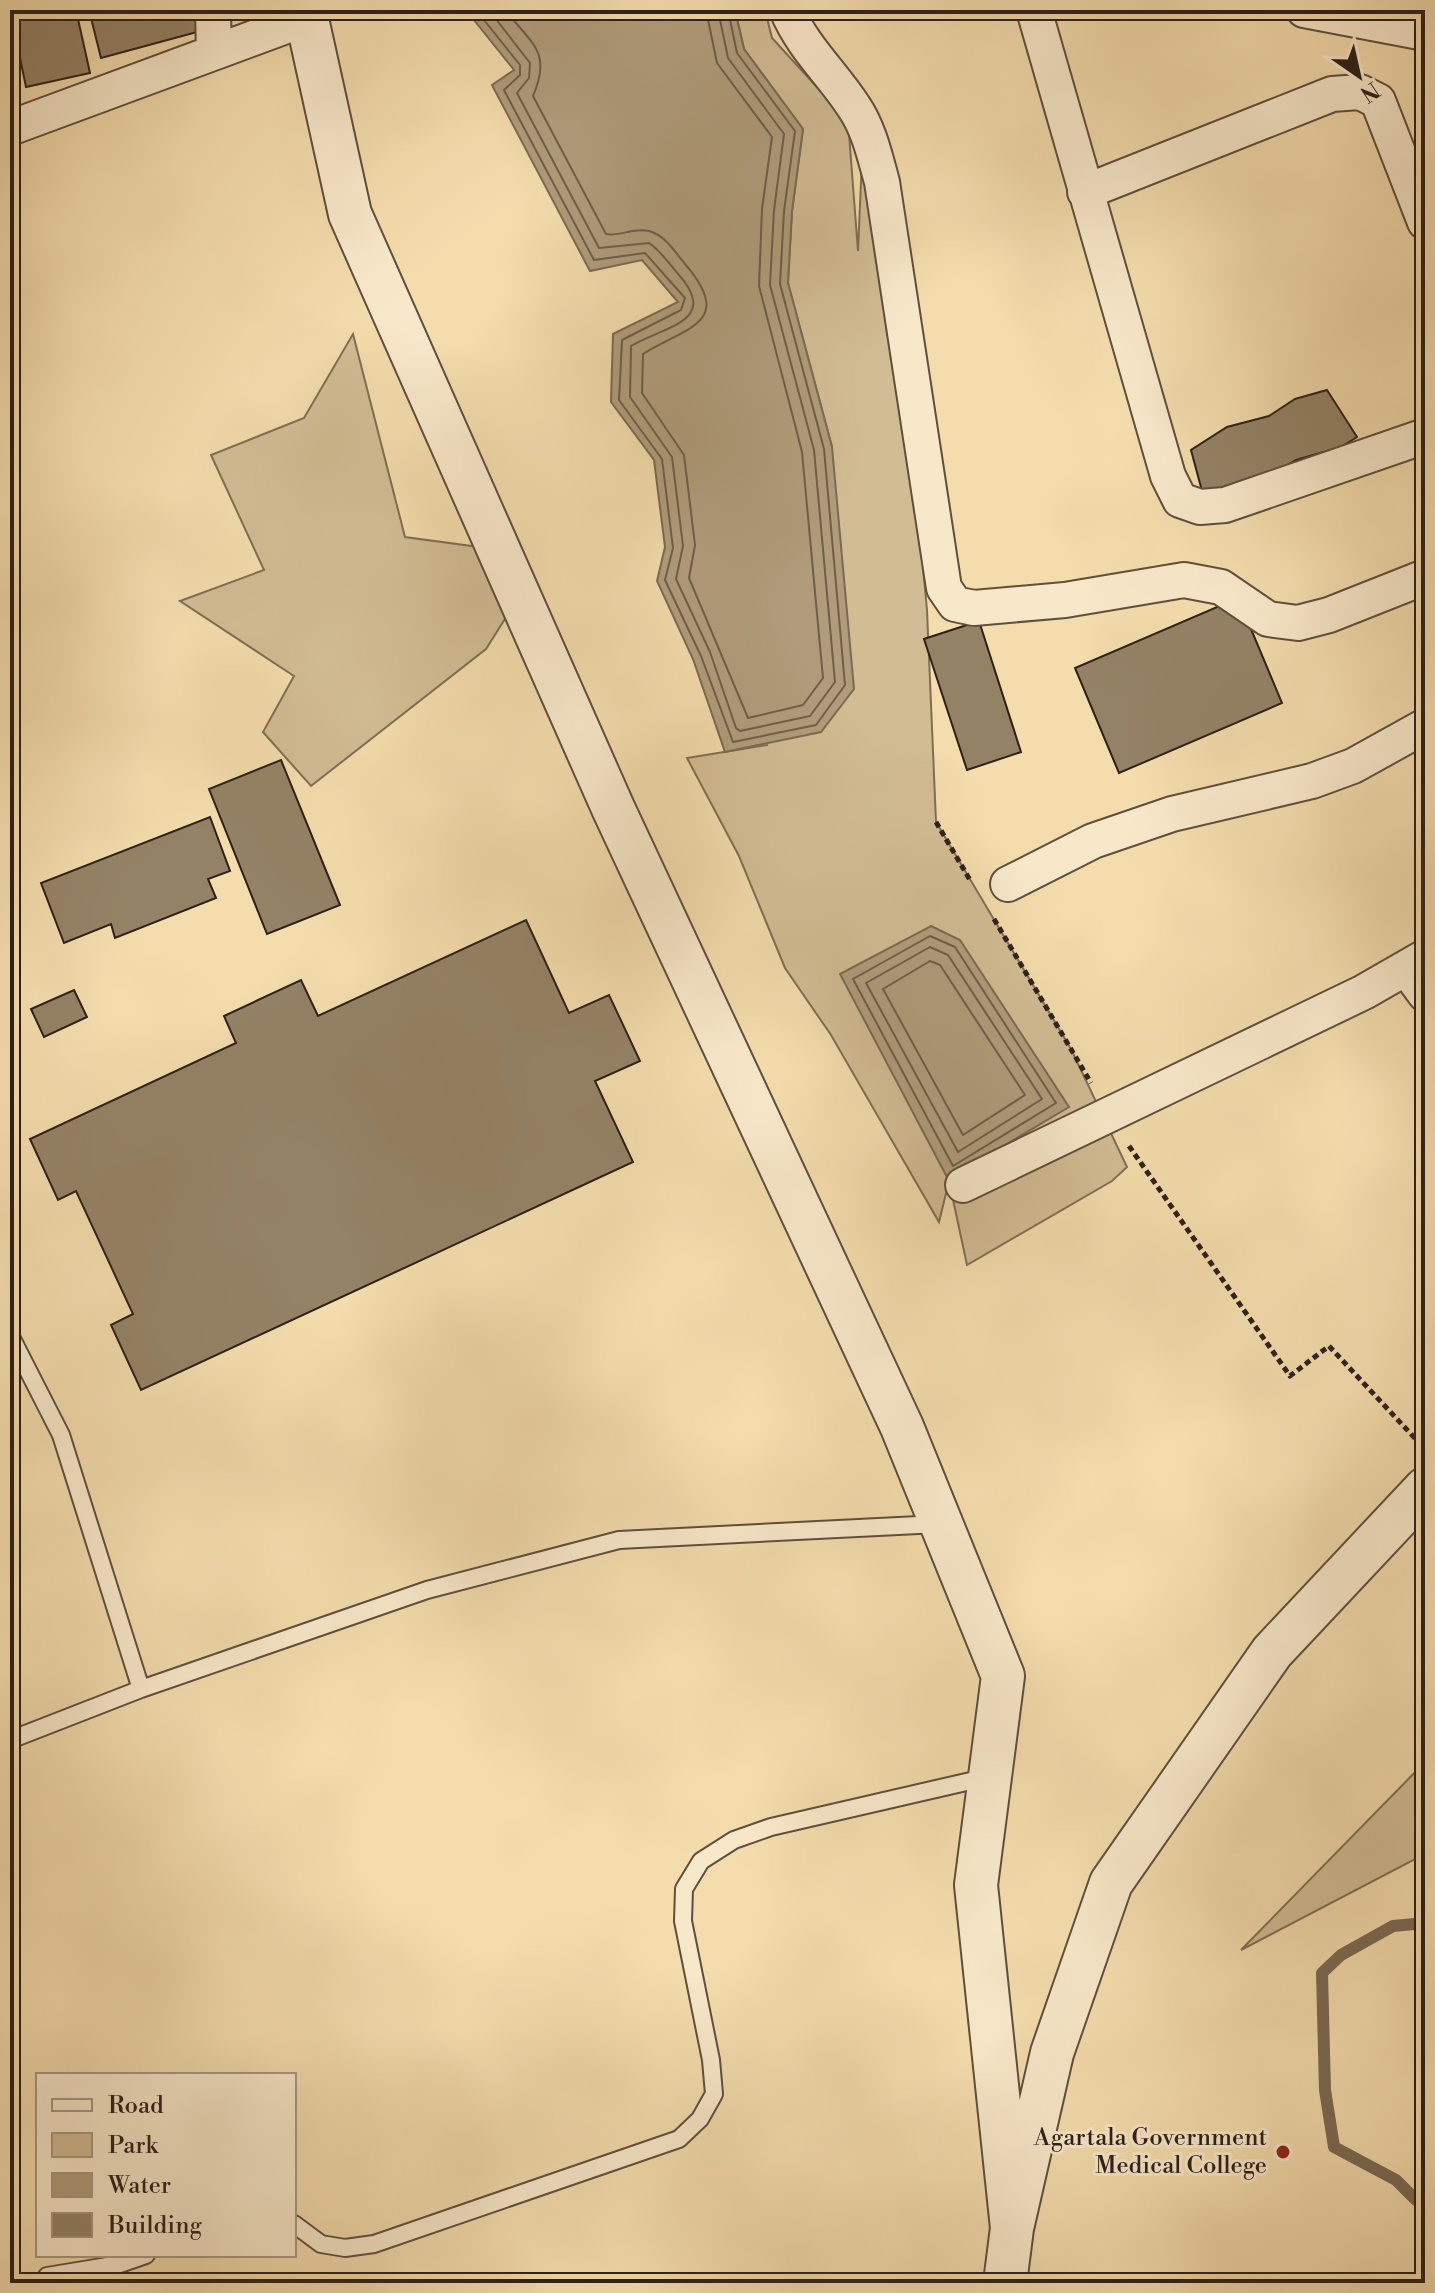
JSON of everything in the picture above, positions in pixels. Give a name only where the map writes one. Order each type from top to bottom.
[{"type":"street","points":[[213,10],[214,52]]},
{"type":"street","points":[[787,10],[807,48],[855,108],[869,137],[878,167],[944,588],[955,604],[974,608],[1065,600],[1184,580],[1221,587],[1268,619],[1298,623],[1329,615],[1425,577]]},
{"type":"street","points":[[1034,10],[1168,476],[1180,500],[1200,507],[1225,505],[1425,436]]},
{"type":"street","points":[[1304,10],[1419,25]]},
{"type":"street","points":[[10,128],[305,15],[350,214],[607,793],[902,1427],[1003,1676],[976,1885],[1012,2228]]},
{"type":"street","points":[[1085,192],[1332,94],[1360,92],[1378,101],[1425,222]]},
{"type":"street","points":[[991,885],[1093,841],[1172,814],[1312,781],[1353,766],[1425,726]]},
{"type":"street","points":[[963,1185],[1110,1114],[1419,973]]},
{"type":"street","points":[[1005,2283],[1012,2228],[1052,2053],[1111,1883],[1272,1652],[1425,1489]]},
{"type":"lane","points":[[10,1335],[61,1435],[141,1689]]},
{"type":"lane","points":[[10,1740],[141,1689],[427,1590],[619,1540],[941,1524]]},
{"type":"lane","points":[[296,2225],[321,2244],[345,2248],[374,2244],[679,2139],[700,2119],[714,2094],[711,2060],[683,1921],[684,1889],[701,1861],[734,1840],[771,1827],[990,1776]]},
{"type":"lane","points":[[47,2276],[120,2264],[140,2257]]},
{"type":"path","points":[[936,822],[991,885]]},
{"type":"path","points":[[990,913],[1142,1168],[1290,1376],[1329,1346],[1425,1449]]},
{"type":"green space","points":[[735,10],[765,10],[772,38],[848,121],[858,251],[862,159],[908,403],[927,610],[936,822],[1071,1049],[1127,1167],[1112,1181],[967,1265],[949,1181],[939,1222],[831,1035],[785,968],[739,856],[687,758],[767,745],[832,447],[788,283],[792,211],[803,129],[744,49]],"holes":[[[931,926],[949,1179],[895,1076]]]},
{"type":"green space","points":[[353,334],[405,537],[501,550],[510,611],[486,649],[311,786],[263,732],[294,676],[180,601],[264,570],[211,455],[304,418]]},
{"type":"green space","points":[[1425,1762],[1425,1854],[1241,1950]]},
{"type":"water","points":[[466,10],[735,10],[744,49],[803,129],[792,211],[788,283],[832,447],[854,689],[821,732],[725,752],[693,659],[657,581],[665,547],[654,460],[611,402],[613,334],[678,302],[642,260],[590,271],[492,85],[514,70]]},
{"type":"water","points":[[931,926],[960,940],[1069,1107],[948,1179],[840,974]]},
{"type":"building","points":[[10,10],[76,10],[90,73],[26,87]]},
{"type":"building","points":[[89,10],[203,10],[208,29],[101,58]]},
{"type":"building","points":[[1327,390],[1357,437],[1341,447],[1296,460],[1249,489],[1202,491],[1191,450],[1227,427],[1269,416],[1295,399]]},
{"type":"building","points":[[1238,598],[1282,703],[1119,773],[1075,668]]},
{"type":"building","points":[[979,621],[1021,752],[967,770],[924,639]]},
{"type":"building","points":[[281,760],[340,905],[267,934],[209,789]]},
{"type":"building","points":[[210,817],[230,871],[208,879],[216,898],[115,938],[111,924],[64,943],[41,883]]},
{"type":"building","points":[[526,920],[569,1013],[609,995],[640,1061],[595,1081],[633,1162],[141,1390],[111,1325],[133,1314],[76,1191],[58,1200],[30,1139],[236,1043],[224,1016],[301,980],[318,1016]]},
{"type":"building","points":[[74,990],[87,1017],[44,1037],[31,1009]]},
{"type":"waterway","points":[[1425,1923],[1393,1926],[1341,1955],[1322,1973],[1325,2090],[1334,2147],[1396,2180],[1416,2200],[1425,2204]]},
{"type":"place","name":"Agartala Government Medical College","points":[[1283,2152]]}]
